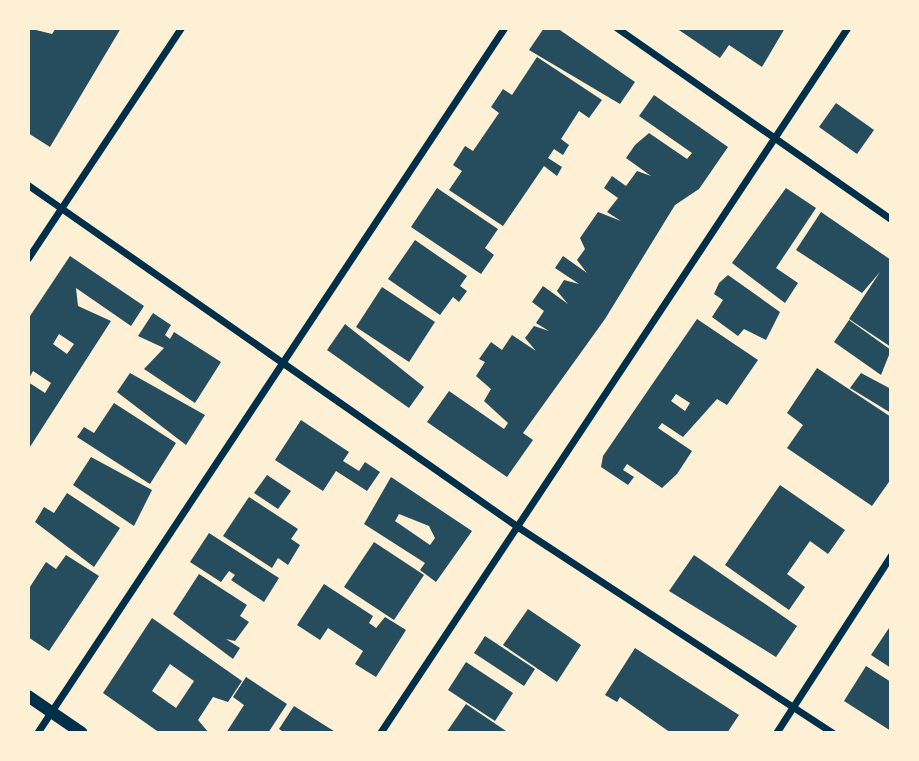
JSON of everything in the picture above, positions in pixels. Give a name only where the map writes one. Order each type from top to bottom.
[{"type":"street","points":[[28,258],[181,28]]},
{"type":"street","points":[[37,733],[504,28]]},
{"type":"street","points":[[617,28],[891,219]]},
{"type":"street","points":[[380,733],[847,28]]},
{"type":"street","points":[[28,184],[518,527],[833,733]]},
{"type":"street","points":[[776,733],[891,555]]},
{"type":"street","points":[[28,696],[82,733]]},
{"type":"building","points":[[28,28],[52,34],[56,28],[121,28],[50,147],[28,133]]},
{"type":"building","points":[[544,28],[557,28],[635,82],[620,104],[529,50]]},
{"type":"building","points":[[676,28],[785,28],[762,67],[729,45],[720,58]]},
{"type":"building","points":[[537,57],[602,100],[589,118],[579,111],[561,139],[569,145],[563,155],[554,149],[548,158],[562,167],[557,176],[544,166],[503,226],[449,190],[462,171],[453,165],[465,146],[473,151],[499,113],[491,107],[503,89],[512,95]]},
{"type":"building","points":[[654,95],[728,147],[699,189],[675,205],[605,319],[523,433],[533,440],[507,477],[427,422],[449,391],[504,429],[508,423],[484,401],[491,389],[476,376],[485,362],[479,359],[491,342],[502,350],[512,335],[536,351],[525,338],[534,326],[549,331],[536,323],[544,311],[532,302],[543,286],[568,304],[557,291],[564,280],[579,284],[555,268],[563,256],[587,273],[577,260],[585,249],[580,238],[598,212],[621,221],[607,212],[618,198],[604,188],[612,176],[626,186],[637,171],[651,176],[626,158],[635,145],[649,133],[687,159],[692,153],[639,116]]},
{"type":"building","points":[[836,103],[874,130],[857,154],[819,127]]},
{"type":"building","points":[[437,188],[498,229],[485,248],[494,255],[481,274],[411,227]]},
{"type":"building","points":[[786,188],[816,208],[776,268],[798,283],[785,303],[732,263]]},
{"type":"building","points":[[821,212],[891,260],[891,347],[849,319],[880,272],[862,293],[796,250]]},
{"type":"building","points":[[415,240],[467,276],[460,286],[467,291],[459,302],[453,297],[440,315],[388,279]]},
{"type":"building","points":[[70,256],[144,306],[131,326],[76,288],[78,306],[111,321],[28,450],[28,382],[45,393],[51,383],[33,371],[28,380],[28,319]],"holes":[[[59,334],[74,344],[67,354],[53,344]]]},
{"type":"building","points":[[728,275],[780,312],[766,340],[744,329],[738,336],[712,317],[723,300],[714,294],[719,283]]},
{"type":"building","points":[[382,287],[435,322],[409,362],[356,327]]},
{"type":"building","points":[[153,313],[171,325],[165,335],[170,339],[174,332],[221,362],[195,403],[144,369],[164,348],[138,336]]},
{"type":"building","points":[[697,319],[758,360],[727,405],[717,399],[683,437],[662,423],[658,428],[692,451],[677,474],[662,488],[627,464],[623,470],[634,477],[628,485],[601,467],[603,456]],"holes":[[[676,394],[690,403],[685,411],[671,401]]]},
{"type":"building","points":[[849,320],[891,350],[881,375],[834,342]]},
{"type":"building","points":[[345,324],[424,387],[409,408],[327,350]]},
{"type":"building","points":[[817,368],[891,417],[891,479],[872,506],[787,448],[803,425],[787,413]]},
{"type":"building","points":[[130,373],[205,415],[186,445],[117,392]]},
{"type":"building","points":[[861,373],[891,389],[891,413],[850,388]]},
{"type":"building","points":[[114,403],[176,443],[150,484],[77,437],[84,427],[94,433]]},
{"type":"building","points":[[301,420],[349,452],[343,461],[359,471],[365,462],[380,472],[367,491],[336,471],[323,491],[275,460]]},
{"type":"building","points":[[91,457],[152,490],[134,526],[73,485]]},
{"type":"building","points":[[267,475],[291,491],[278,509],[254,493]]},
{"type":"building","points":[[391,477],[472,531],[436,582],[420,570],[425,563],[364,524]],"holes":[[[399,514],[429,526],[435,538],[430,545],[395,521]]]},
{"type":"building","points":[[780,485],[845,530],[828,554],[810,541],[787,574],[805,587],[789,610],[725,565]]},
{"type":"building","points":[[67,493],[120,528],[94,567],[35,522],[44,507],[54,513]]},
{"type":"building","points":[[249,497],[298,529],[291,539],[300,545],[288,565],[278,558],[272,568],[223,536]]},
{"type":"building","points":[[209,533],[279,578],[264,602],[231,580],[235,575],[229,571],[221,582],[190,562]]},
{"type":"building","points":[[374,542],[424,575],[394,620],[344,587]]},
{"type":"building","points":[[66,555],[99,576],[49,651],[28,637],[28,590],[46,562],[56,569]]},
{"type":"building","points":[[694,555],[797,626],[776,657],[669,591]]},
{"type":"building","points":[[199,574],[247,605],[240,616],[249,622],[235,641],[226,639],[240,648],[233,659],[173,614]]},
{"type":"building","points":[[324,584],[373,616],[369,623],[376,628],[385,617],[406,630],[376,677],[355,664],[363,651],[328,628],[320,640],[297,625]]},
{"type":"building","points":[[528,609],[581,645],[557,682],[503,645]]},
{"type":"building","points":[[152,618],[242,681],[228,702],[213,697],[198,720],[209,733],[160,733],[103,693]],"holes":[[[170,664],[194,681],[176,708],[152,691]]]},
{"type":"building","points":[[891,625],[891,668],[871,655]]},
{"type":"building","points":[[485,636],[535,669],[524,686],[474,653]]},
{"type":"building","points":[[635,648],[739,715],[727,733],[671,733],[620,697],[617,702],[605,695]]},
{"type":"building","points":[[466,662],[513,693],[495,721],[448,690]]},
{"type":"building","points":[[866,666],[891,682],[891,731],[844,701]]},
{"type":"building","points":[[246,677],[287,704],[268,733],[226,733],[244,705],[233,697]]},
{"type":"building","points":[[466,704],[509,733],[446,733]]},
{"type":"building","points":[[294,706],[337,733],[285,733],[279,729]]}]
